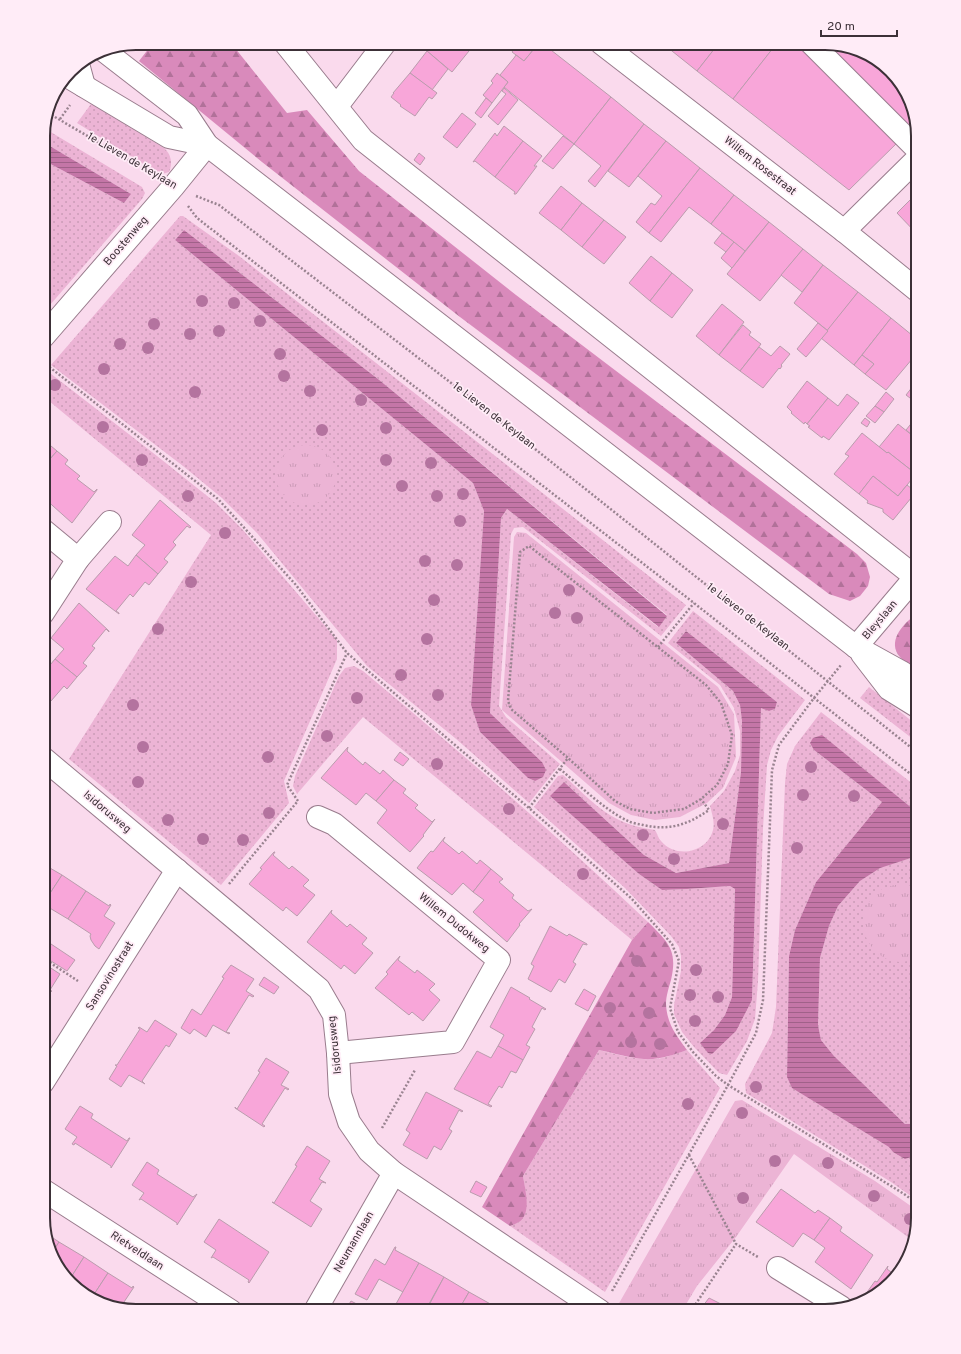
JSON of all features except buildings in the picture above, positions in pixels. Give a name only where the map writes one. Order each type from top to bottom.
[{"type":"street","points":[[291,50],[363,140],[911,572]]},
{"type":"street","points":[[337,106],[380,50]]},
{"type":"street","name":"Willem Rosestraat","points":[[610,50],[844,231],[911,285]]},
{"type":"street","points":[[818,50],[911,143]]},
{"type":"street","points":[[109,55],[187,114],[207,145],[856,647],[903,673],[911,681]]},
{"type":"street","points":[[75,81],[169,136],[207,145]]},
{"type":"street","name":"Boostenweg","points":[[50,329],[173,187],[207,145]]},
{"type":"street","points":[[844,231],[911,165]]},
{"type":"street","points":[[50,602],[78,559],[110,522]]},
{"type":"street","points":[[50,536],[78,559]]},
{"type":"street","name":"Bleyslaan","points":[[856,647],[911,584]]},
{"type":"street","points":[[856,647],[889,689],[911,703]]},
{"type":"street","name":"Isidorusweg","points":[[50,764],[319,990],[334,1015],[340,1094],[349,1122],[369,1151],[394,1173],[604,1304]]},
{"type":"street","name":"Willem Dudokweg","points":[[318,817],[334,824],[499,960],[453,1042],[338,1053]]},
{"type":"street","name":"Sansovinostraat","points":[[50,1071],[177,870]]},
{"type":"street","name":"Neumannlaan","points":[[319,1304],[394,1173]]},
{"type":"street","name":"Rietveldlaan","points":[[50,1195],[220,1304]]},
{"type":"street","points":[[778,1268],[835,1303]]},
{"type":"path","name":"1e Lieven de Keylaan","points":[[53,115],[173,187],[219,205],[478,404],[911,747]]},
{"type":"path","points":[[173,187],[197,218],[694,603],[911,774]]},
{"type":"path","points":[[50,367],[218,499],[296,585],[347,653],[632,898],[672,944],[679,961],[670,1008],[678,1032],[693,1052],[716,1076],[728,1086],[911,1199]]},
{"type":"path","points":[[529,546],[706,685],[721,703],[732,735],[728,764],[717,785],[701,799],[684,809],[652,813],[630,809],[615,801],[568,758],[511,709],[508,701],[520,552],[529,546]]},
{"type":"path","points":[[658,646],[694,603]]},
{"type":"path","points":[[604,1304],[728,1086],[756,1033],[763,1000],[772,770],[779,745],[814,698],[856,647]]},
{"type":"path","points":[[318,817],[298,801],[287,785],[347,653]]},
{"type":"path","points":[[529,808],[568,758]]},
{"type":"path","points":[[560,769],[610,810],[629,822],[653,827],[675,827],[695,819],[709,810],[701,799]]},
{"type":"path","points":[[215,901],[298,801]]},
{"type":"path","points":[[50,962],[99,994]]},
{"type":"path","points":[[369,1151],[430,1044]]},
{"type":"path","points":[[689,1155],[736,1244],[778,1268]]},
{"type":"path","points":[[696,1304],[736,1244]]},
{"type":"green space","points":[[148,50],[237,50],[287,113],[307,110],[359,171],[516,295],[857,554],[866,563],[870,577],[868,586],[860,596],[850,601],[829,594],[460,317],[262,162],[139,61]]},
{"type":"green space","points":[[91,104],[164,148],[171,159],[169,172],[162,174],[158,173],[77,123]]},
{"type":"green space","points":[[50,132],[142,187],[145,193],[142,199],[50,305],[50,164],[124,203],[131,194],[50,146]]},
{"type":"green space","points":[[180,216],[183,216],[239,256],[686,605],[661,636],[523,527],[514,528],[511,534],[499,706],[506,717],[560,764],[529,803],[455,738],[367,666],[257,533],[222,498],[183,466],[51,365]],"holes":[[[184,230],[378,379],[667,615],[658,627],[507,509],[501,518],[490,713],[542,762],[535,781],[528,778],[480,732],[471,705],[484,511],[473,483],[175,240]]]},
{"type":"green space","points":[[50,373],[216,503],[243,530],[337,640],[337,659],[284,781],[289,803],[221,885],[69,759],[211,535],[50,402]]},
{"type":"green space","points":[[306,445],[322,450],[327,454],[331,459],[336,475],[331,491],[327,496],[322,500],[306,505],[290,500],[285,496],[281,491],[276,475],[281,459],[285,454],[290,450]]},
{"type":"green space","points":[[517,532],[526,533],[718,687],[734,714],[736,757],[723,788],[707,803],[680,817],[655,820],[631,815],[609,803],[502,710],[514,537]]},
{"type":"green space","points":[[693,611],[805,700],[778,736],[771,750],[767,765],[763,828],[758,981],[755,1019],[747,1041],[727,1075],[719,1073],[694,1047],[682,1032],[674,1014],[674,1005],[681,971],[681,956],[679,947],[671,936],[625,888],[534,807],[558,776],[563,775],[590,800],[612,816],[628,824],[655,830],[661,841],[667,847],[675,850],[690,851],[698,848],[710,838],[714,824],[710,806],[724,791],[735,771],[740,755],[740,731],[734,708],[720,685],[668,643]],"holes":[[[686,631],[777,702],[775,709],[769,711],[761,707],[752,1000],[700,1043],[714,1030],[725,1015],[732,997],[735,889],[730,886],[662,890],[639,874],[551,796],[564,782],[644,855],[676,873],[729,863],[741,772],[742,721],[740,705],[733,691],[676,643]]]},
{"type":"green space","points":[[911,619],[911,666],[900,657],[895,646],[898,634]]},
{"type":"green space","points":[[354,666],[363,671],[436,732],[578,857],[648,922],[632,940],[363,717],[297,794],[293,786],[295,776],[339,676],[345,668]]},
{"type":"green space","points":[[869,687],[911,720],[911,738],[860,698]]},
{"type":"green space","points":[[821,712],[911,783],[911,807],[822,736],[814,750],[882,802],[816,882],[795,930],[789,956],[787,1077],[793,1088],[890,1147],[893,1152],[911,1155],[911,1196],[891,1182],[746,1093],[745,1084],[772,1033],[776,1007],[785,783],[787,764],[795,746]]},
{"type":"green space","points":[[911,858],[911,1124],[905,1124],[834,1056],[821,1040],[818,1025],[820,958],[829,926],[838,906],[860,881],[880,867]]},
{"type":"green space","points":[[894,885],[911,886],[911,959],[906,961],[894,961],[883,957],[874,949],[867,939],[864,928],[864,915],[870,900],[876,893],[886,887]]},
{"type":"green space","points":[[648,922],[670,947],[673,970],[666,998],[668,1018],[673,1029],[687,1050],[666,1057],[644,1059],[599,1050],[523,1176],[527,1207],[523,1218],[519,1222],[510,1226],[482,1207],[632,940]]},
{"type":"green space","points":[[599,1050],[632,1058],[658,1059],[687,1050],[720,1088],[605,1292],[510,1226],[519,1222],[526,1195],[523,1176]]},
{"type":"green space","points":[[742,1100],[875,1181],[911,1206],[908,1237],[794,1154],[736,1237],[697,1286],[686,1304],[619,1304],[735,1101]]},
{"type":"shaded area","points":[[50,146],[131,194],[124,203],[50,164]]},
{"type":"shaded area","points":[[184,230],[378,379],[667,616],[659,627],[507,509],[501,518],[490,713],[542,762],[546,770],[543,777],[535,781],[528,778],[480,732],[471,705],[484,511],[473,483],[175,240]]},
{"type":"shaded area","points":[[686,631],[777,702],[775,709],[769,711],[761,708],[752,1000],[736,1031],[712,1054],[708,1053],[700,1043],[714,1030],[725,1015],[732,997],[735,889],[730,886],[662,890],[639,874],[550,796],[564,782],[644,855],[676,873],[729,863],[741,772],[742,721],[740,705],[733,691],[676,643]]},
{"type":"shaded area","points":[[822,735],[911,807],[911,858],[880,868],[860,881],[838,906],[829,926],[820,958],[818,1025],[821,1040],[834,1056],[905,1124],[911,1124],[911,1157],[905,1159],[893,1152],[889,1147],[792,1088],[787,1077],[789,956],[795,930],[816,882],[882,802],[814,750],[810,743],[813,738]]}]
